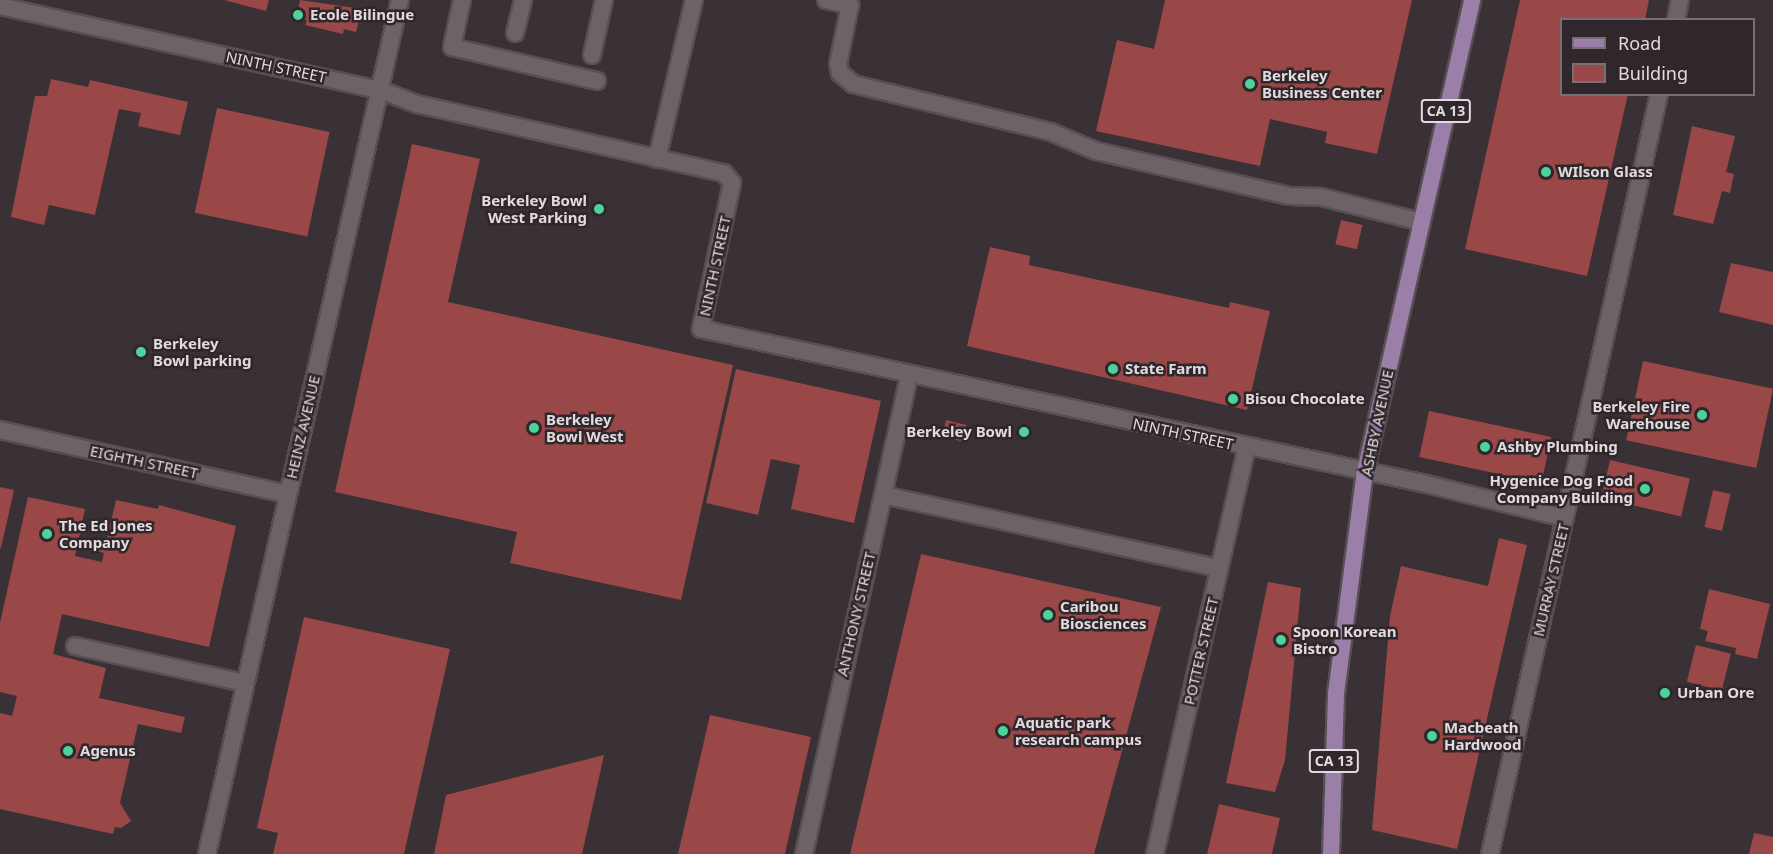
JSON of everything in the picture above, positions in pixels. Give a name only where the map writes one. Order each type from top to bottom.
[{"type":"main road","name":"ASHBY AVENUE","points":[[1331,854],[1336,694],[1365,472],[1472,0]]},
{"type":"street","name":"HEINZ AVENUE","points":[[207,854],[400,0]]},
{"type":"street","points":[[462,0],[452,47],[597,81]]},
{"type":"street","points":[[515,33],[523,0]]},
{"type":"street","points":[[592,55],[604,0]]},
{"type":"street","points":[[657,159],[694,0]]},
{"type":"street","points":[[826,0],[850,5],[838,64],[840,73],[853,84],[1051,132],[1096,152],[1289,196],[1321,197],[1420,222]]},
{"type":"street","points":[[1676,18],[1680,0]]},
{"type":"street","name":"NINTH STREET","points":[[0,6],[380,90],[417,104],[724,173],[732,183],[701,330],[1365,472],[1565,518]]},
{"type":"street","name":"MURRAY STREET","points":[[1490,854],[1659,96]]},
{"type":"street","name":"ANTHONY STREET","points":[[804,854],[909,375]]},
{"type":"street","name":"EIGHTH STREET","points":[[0,430],[287,494]]},
{"type":"street","name":"POTTER STREET","points":[[1155,854],[1247,447]]},
{"type":"street","points":[[883,495],[1220,568]]},
{"type":"street","points":[[75,646],[245,683]]},
{"type":"building","points":[[224,0],[269,0],[266,11]]},
{"type":"building","points":[[300,0],[362,9],[356,32],[344,29],[343,34],[305,25],[307,20],[296,18]]},
{"type":"building","name":"Berkeley Business Center","points":[[1165,0],[1412,0],[1377,154],[1325,143],[1327,132],[1270,119],[1260,166],[1096,131],[1117,40],[1154,49]]},
{"type":"building","name":"WIlson Glass","points":[[1520,0],[1649,0],[1645,18],[1560,18],[1560,96],[1628,96],[1587,276],[1465,249]]},
{"type":"building","points":[[51,79],[88,87],[90,80],[188,102],[180,135],[138,126],[141,113],[119,109],[95,215],[49,205],[44,225],[11,217],[35,96],[47,96]]},
{"type":"building","points":[[217,108],[329,132],[307,237],[195,213]]},
{"type":"building","points":[[1692,126],[1735,136],[1726,172],[1734,174],[1730,193],[1722,191],[1713,224],[1673,215]]},
{"type":"building","name":"Berkeley Bowl West","points":[[412,144],[480,159],[448,302],[733,365],[681,600],[510,563],[517,532],[335,492]]},
{"type":"building","points":[[1341,220],[1362,225],[1357,249],[1335,244]]},
{"type":"building","points":[[990,247],[1030,256],[1029,265],[1229,308],[1230,302],[1270,311],[1247,410],[967,346]]},
{"type":"building","points":[[1731,263],[1773,272],[1773,325],[1719,312]]},
{"type":"building","name":"Berkeley Fire Warehouse","points":[[1643,361],[1773,389],[1756,468],[1626,440]]},
{"type":"building","points":[[736,369],[881,401],[854,523],[791,509],[800,465],[771,459],[758,515],[706,503]]},
{"type":"building","name":"Ashby Plumbing","points":[[1429,411],[1551,437],[1541,483],[1419,457]]},
{"type":"building","points":[[946,420],[966,425],[962,442],[942,436]]},
{"type":"building","name":"Hygenice Dog Food Company Building","points":[[1610,460],[1690,478],[1681,516],[1601,498]]},
{"type":"building","points":[[0,487],[14,490],[1,548],[0,548]]},
{"type":"building","points":[[1713,490],[1731,494],[1722,531],[1704,527]]},
{"type":"building","points":[[28,497],[85,509],[75,556],[102,562],[104,553],[97,551],[99,542],[106,543],[116,500],[158,509],[159,505],[236,526],[209,647],[62,614],[53,654],[106,668],[99,698],[185,717],[181,733],[138,724],[120,803],[131,821],[121,828],[115,827],[113,834],[0,809],[0,713],[12,716],[17,696],[0,692],[0,623]]},
{"type":"building","name":"Macbeath Hardwood","points":[[1499,538],[1527,545],[1457,849],[1372,830],[1390,616],[1401,566],[1488,586]]},
{"type":"building","name":"Aquatic park research campus","points":[[921,554],[1161,607],[1094,854],[850,854]]},
{"type":"building","points":[[1268,582],[1301,588],[1285,760],[1275,792],[1226,783]]},
{"type":"building","points":[[1709,589],[1770,604],[1757,659],[1735,654],[1736,648],[1705,641],[1708,631],[1700,629]]},
{"type":"building","points":[[304,617],[450,649],[404,854],[273,854],[278,833],[257,828]]},
{"type":"building","points":[[1696,645],[1731,654],[1722,691],[1687,682]]},
{"type":"building","points":[[710,715],[811,737],[785,854],[678,854]]},
{"type":"building","points":[[604,755],[582,854],[434,854],[446,795]]},
{"type":"building","points":[[1219,804],[1280,818],[1272,854],[1207,854]]},
{"type":"building","points":[[1754,833],[1773,837],[1773,854],[1749,854]]},
{"type":"place","name":"Ecole Bilingue","points":[[298,15]]},
{"type":"place","name":"Berkeley Business Center","points":[[1250,84]]},
{"type":"place","name":"WIlson Glass","points":[[1546,172]]},
{"type":"place","name":"Berkeley Bowl West Parking","points":[[599,209]]},
{"type":"place","name":"Berkeley Bowl parking","points":[[141,352]]},
{"type":"place","name":"State Farm","points":[[1113,369]]},
{"type":"place","name":"Bisou Chocolate","points":[[1233,399]]},
{"type":"place","name":"Berkeley Fire Warehouse","points":[[1702,415]]},
{"type":"place","name":"Berkeley Bowl West","points":[[534,428]]},
{"type":"place","name":"Berkeley Bowl","points":[[1024,432]]},
{"type":"place","name":"Ashby Plumbing","points":[[1485,447]]},
{"type":"place","name":"Hygenice Dog Food Company Building","points":[[1645,489]]},
{"type":"place","name":"The Ed Jones Company","points":[[47,534]]},
{"type":"place","name":"Caribou Biosciences","points":[[1048,615]]},
{"type":"place","name":"Spoon Korean Bistro","points":[[1281,640]]},
{"type":"place","name":"Urban Ore","points":[[1665,693]]},
{"type":"place","name":"Aquatic park research campus","points":[[1003,731]]},
{"type":"place","name":"Macbeath Hardwood","points":[[1432,736]]},
{"type":"place","name":"Agenus","points":[[68,751]]}]
